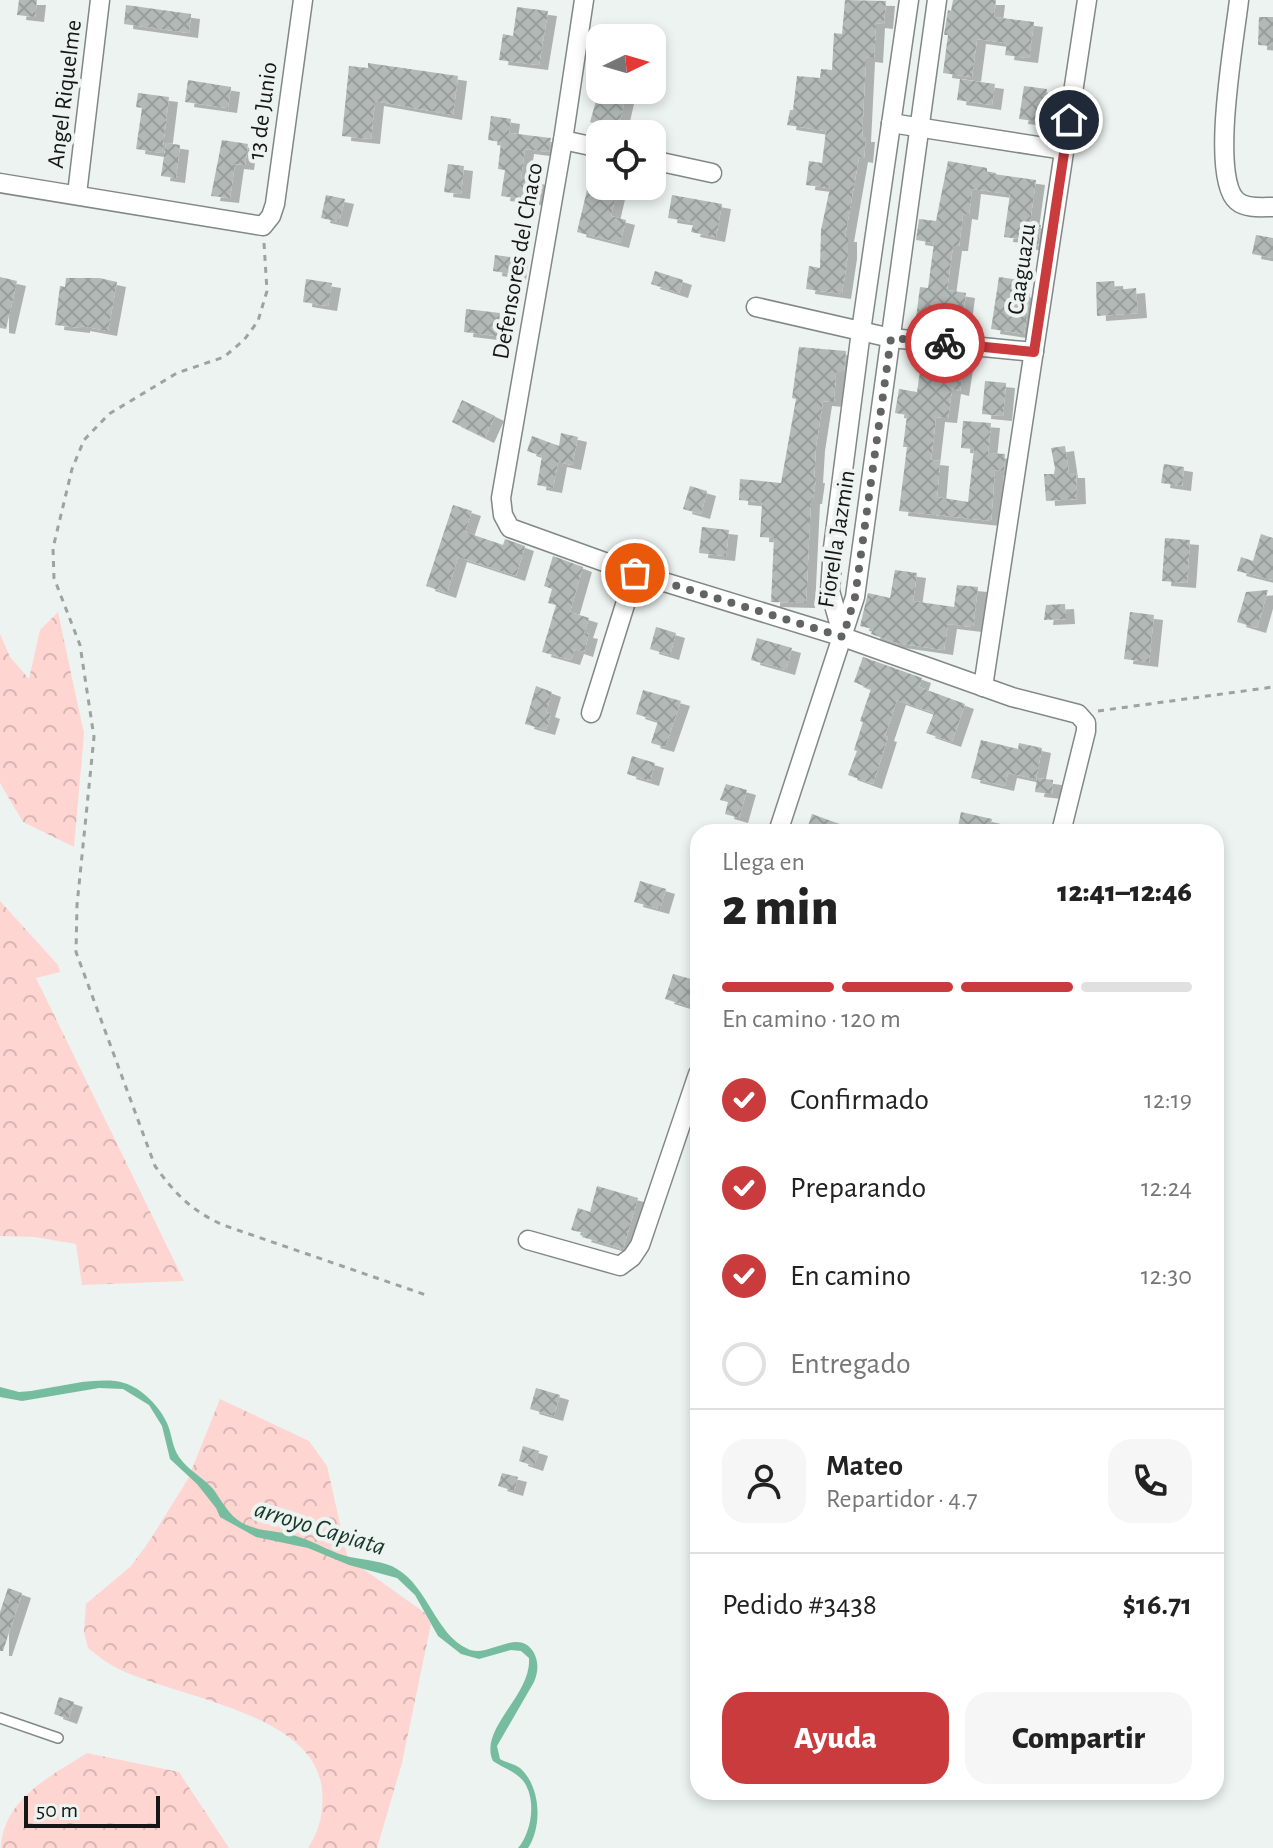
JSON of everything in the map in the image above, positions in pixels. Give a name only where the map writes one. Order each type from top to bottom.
[{"type":"street","name":"Angel Riquelme","points":[[77,194],[100,0]]},
{"type":"street","name":"13 de Junio","points":[[263,226],[275,204],[303,0]]},
{"type":"street","name":"Defensores del Chaco","points":[[584,0],[501,498],[503,515],[510,528],[635,573]]},
{"type":"street","name":"Fiorella Jazmin","points":[[843,637],[830,591],[861,331],[909,0]]},
{"type":"street","name":"Fiorella Jazmin","points":[[843,637],[855,597],[937,0]]},
{"type":"street","name":"Caaguazu","points":[[983,687],[1087,0]]},
{"type":"street","points":[[1239,0],[1223,137],[1225,169],[1228,185],[1236,200],[1249,206],[1273,207]]},
{"type":"street","points":[[891,123],[1064,150]]},
{"type":"street","points":[[563,140],[586,145]]},
{"type":"street","points":[[666,163],[712,173]]},
{"type":"street","points":[[0,183],[263,226]]},
{"type":"street","points":[[756,307],[891,338],[1034,352]]},
{"type":"street","points":[[591,713],[635,573],[843,637],[983,687],[1078,714],[1086,723],[1086,731],[1063,824]]},
{"type":"street","points":[[781,824],[843,637]]},
{"type":"street","points":[[528,1240],[620,1266],[632,1257],[640,1245],[690,1098]]},
{"type":"lane","points":[[0,1718],[58,1738]]},
{"type":"path","points":[[263,226],[267,291],[258,321],[244,340],[224,357],[177,373],[109,414],[84,440],[72,469],[53,548],[54,578],[80,645],[94,737],[77,905],[76,952],[155,1166],[170,1187],[199,1214],[223,1225],[426,1295]]},
{"type":"path","points":[[1078,714],[1273,687]]},
{"type":"green space","points":[[58,612],[84,734],[74,847],[23,822],[0,783],[0,634],[10,657],[29,679],[40,630]]},
{"type":"green space","points":[[0,901],[58,965],[60,972],[36,978],[184,1281],[82,1285],[76,1244],[35,1237],[0,1236]]},
{"type":"green space","points":[[220,1399],[309,1441],[327,1466],[349,1564],[360,1564],[425,1613],[431,1624],[402,1763],[377,1848],[308,1848],[320,1820],[322,1790],[313,1763],[294,1741],[236,1710],[137,1677],[113,1666],[88,1648],[84,1632],[86,1604],[131,1566],[150,1540],[188,1479]]},
{"type":"green space","points":[[87,1753],[179,1772],[229,1848],[1,1848],[10,1816],[20,1802],[44,1780]]},
{"type":"shaded area","points":[[82,1382],[131,1385],[150,1399],[167,1423],[179,1457],[214,1490],[239,1521],[258,1529],[293,1535],[343,1555],[392,1566],[408,1577],[448,1633],[468,1649],[485,1650],[520,1642],[527,1645],[537,1660],[535,1679],[497,1746],[500,1759],[520,1768],[533,1787],[537,1819],[528,1848],[518,1848],[531,1816],[528,1790],[518,1775],[493,1761],[490,1749],[499,1724],[523,1685],[529,1658],[521,1651],[511,1650],[479,1659],[461,1654],[438,1636],[415,1595],[397,1578],[349,1565],[308,1548],[256,1537],[220,1517],[197,1484],[170,1459],[162,1426],[149,1405],[123,1389],[99,1388],[22,1401],[0,1397],[0,1387],[19,1392]]},
{"type":"building","points":[[19,0],[37,0],[35,17],[17,15]]},
{"type":"building","points":[[845,0],[886,1],[884,24],[876,23],[874,58],[866,57],[862,137],[866,137],[864,158],[859,157],[845,237],[848,237],[848,254],[842,294],[806,289],[809,266],[820,268],[821,230],[830,188],[806,185],[809,161],[822,163],[826,131],[787,125],[790,110],[793,110],[797,76],[820,78],[821,69],[832,70],[834,33],[842,34]]},
{"type":"building","points":[[953,0],[996,0],[994,17],[1034,22],[1029,58],[1005,55],[1007,43],[977,39],[972,77],[943,73],[948,35],[944,35]]},
{"type":"building","points":[[126,5],[191,14],[189,33],[124,24]]},
{"type":"building","points":[[517,7],[548,11],[539,65],[499,60],[503,34],[513,36]]},
{"type":"building","points":[[1259,17],[1273,17],[1273,46],[1258,45]]},
{"type":"building","points":[[368,63],[458,76],[453,115],[375,101],[371,139],[342,136],[349,66],[368,68]]},
{"type":"building","points":[[960,79],[995,84],[992,105],[957,100]]},
{"type":"building","points":[[188,80],[231,87],[228,108],[185,102]]},
{"type":"building","points":[[1024,86],[1047,89],[1043,122],[1019,119]]},
{"type":"building","points":[[138,93],[169,97],[162,153],[136,149],[142,108],[136,107]]},
{"type":"building","points":[[595,104],[624,104],[620,120],[591,120]]},
{"type":"building","points":[[491,116],[511,119],[509,133],[551,138],[549,152],[525,149],[521,178],[539,180],[536,201],[501,196],[505,170],[498,169],[501,142],[488,140]]},
{"type":"building","points":[[222,140],[248,144],[245,165],[235,164],[230,198],[211,196]]},
{"type":"building","points":[[166,143],[180,145],[176,178],[161,176]]},
{"type":"building","points":[[948,161],[987,168],[987,173],[1036,180],[1030,223],[1041,225],[1038,246],[1020,244],[1021,239],[1004,237],[1010,194],[972,189],[969,215],[963,214],[959,246],[953,246],[947,290],[966,293],[962,324],[916,318],[920,287],[928,288],[934,243],[916,240],[919,219],[936,221]]},
{"type":"building","points":[[448,164],[464,166],[461,194],[444,192]]},
{"type":"building","points":[[586,194],[586,200],[615,200],[611,216],[626,220],[620,243],[577,232]]},
{"type":"building","points":[[326,195],[345,199],[339,222],[321,218]]},
{"type":"building","points":[[672,195],[722,204],[716,237],[691,232],[694,222],[668,218]]},
{"type":"building","points":[[1256,235],[1273,238],[1273,258],[1252,254]]},
{"type":"building","points":[[495,255],[519,258],[517,275],[493,271]]},
{"type":"building","points":[[655,271],[683,280],[679,293],[651,284]]},
{"type":"building","points":[[0,277],[17,281],[6,329],[0,328]]},
{"type":"building","points":[[999,277],[1019,280],[1017,292],[1030,294],[1024,334],[991,329]]},
{"type":"building","points":[[66,278],[99,278],[117,282],[108,331],[55,325],[60,286],[65,287]]},
{"type":"building","points":[[306,279],[332,283],[328,306],[303,302]]},
{"type":"building","points":[[1114,281],[1115,290],[1136,288],[1138,313],[1097,316],[1096,282]]},
{"type":"building","points":[[466,309],[500,313],[497,336],[464,332]]},
{"type":"building","points":[[799,347],[846,351],[844,372],[836,372],[834,402],[823,401],[816,446],[816,478],[811,499],[806,603],[771,602],[774,538],[760,537],[762,502],[739,500],[740,479],[781,483],[796,399],[792,398]]},
{"type":"building","points":[[922,358],[964,365],[960,391],[952,389],[948,418],[936,417],[931,460],[940,461],[937,497],[968,502],[974,449],[961,448],[963,421],[991,423],[988,453],[1005,454],[1004,471],[995,470],[991,521],[899,511],[907,447],[903,447],[907,415],[895,413],[899,389],[917,392]]},
{"type":"building","points":[[985,381],[1006,383],[1003,416],[982,414]]},
{"type":"building","points":[[462,400],[495,416],[485,438],[452,422]]},
{"type":"building","points":[[561,433],[578,437],[572,465],[558,462],[553,488],[537,485],[542,456],[527,451],[532,436],[559,446]]},
{"type":"building","points":[[1065,446],[1069,473],[1076,473],[1077,499],[1046,501],[1044,474],[1054,474],[1055,468],[1051,448]]},
{"type":"building","points":[[1164,464],[1184,467],[1182,486],[1161,483]]},
{"type":"building","points":[[690,486],[707,491],[701,514],[683,509]]},
{"type":"building","points":[[453,505],[472,511],[465,532],[503,545],[505,539],[525,546],[516,576],[458,557],[447,593],[426,586]]},
{"type":"building","points":[[702,527],[729,530],[726,556],[699,553]]},
{"type":"building","points":[[1261,534],[1273,538],[1273,580],[1237,571],[1241,557],[1253,561]]},
{"type":"building","points":[[1165,538],[1190,540],[1187,583],[1162,581]]},
{"type":"building","points":[[553,556],[583,567],[570,612],[589,618],[584,633],[589,634],[584,652],[575,649],[571,660],[542,652],[556,605],[548,603],[552,589],[544,586]]},
{"type":"building","points":[[895,570],[917,573],[913,601],[954,607],[957,585],[978,587],[973,627],[948,624],[944,650],[896,643],[871,634],[873,629],[860,626],[868,593],[890,598]]},
{"type":"building","points":[[1268,590],[1257,628],[1237,622],[1246,592]]},
{"type":"building","points":[[1065,604],[1066,619],[1044,620],[1046,605]]},
{"type":"building","points":[[1130,612],[1154,615],[1149,662],[1124,659]]},
{"type":"building","points":[[656,627],[676,633],[670,655],[650,649]]},
{"type":"building","points":[[757,638],[792,648],[786,670],[751,660]]},
{"type":"building","points":[[863,657],[922,678],[919,687],[965,704],[952,742],[926,733],[934,713],[897,700],[873,784],[848,775],[857,751],[854,750],[863,722],[860,721],[871,689],[854,682]]},
{"type":"building","points":[[536,686],[552,692],[546,712],[551,714],[546,730],[525,724]]},
{"type":"building","points":[[643,690],[681,701],[665,747],[651,743],[658,721],[636,714]]},
{"type":"building","points":[[981,740],[1018,749],[1019,743],[1042,748],[1036,779],[1008,773],[1005,786],[971,778]]},
{"type":"building","points":[[632,756],[655,763],[650,781],[627,774]]},
{"type":"building","points":[[1037,778],[1053,780],[1052,794],[1035,792]]},
{"type":"building","points":[[726,784],[747,790],[739,818],[725,814],[728,802],[720,800]]},
{"type":"building","points":[[961,812],[992,819],[991,824],[959,824]]},
{"type":"building","points":[[812,814],[840,824],[809,824]]},
{"type":"building","points":[[640,881],[666,889],[660,909],[634,902]]},
{"type":"building","points":[[673,974],[690,979],[690,1007],[665,999]]},
{"type":"building","points":[[597,1186],[638,1198],[623,1249],[582,1237],[584,1233],[571,1230],[578,1208],[590,1212]]},
{"type":"building","points":[[536,1388],[560,1395],[554,1416],[530,1409]]},
{"type":"building","points":[[523,1446],[539,1451],[534,1466],[519,1461]]},
{"type":"building","points":[[502,1473],[518,1477],[514,1491],[498,1486]]},
{"type":"building","points":[[8,1588],[22,1593],[3,1651],[0,1651],[0,1612]]},
{"type":"building","points":[[59,1697],[74,1702],[68,1719],[54,1714]]},
{"type":"way so far","points":[[635,573],[843,637],[855,597],[891,338],[945,343]]},
{"type":"route","points":[[945,343],[1034,352],[1069,120]]},
{"type":"water label","name":"arroyo Capiata","points":[[320,1528]]}]
